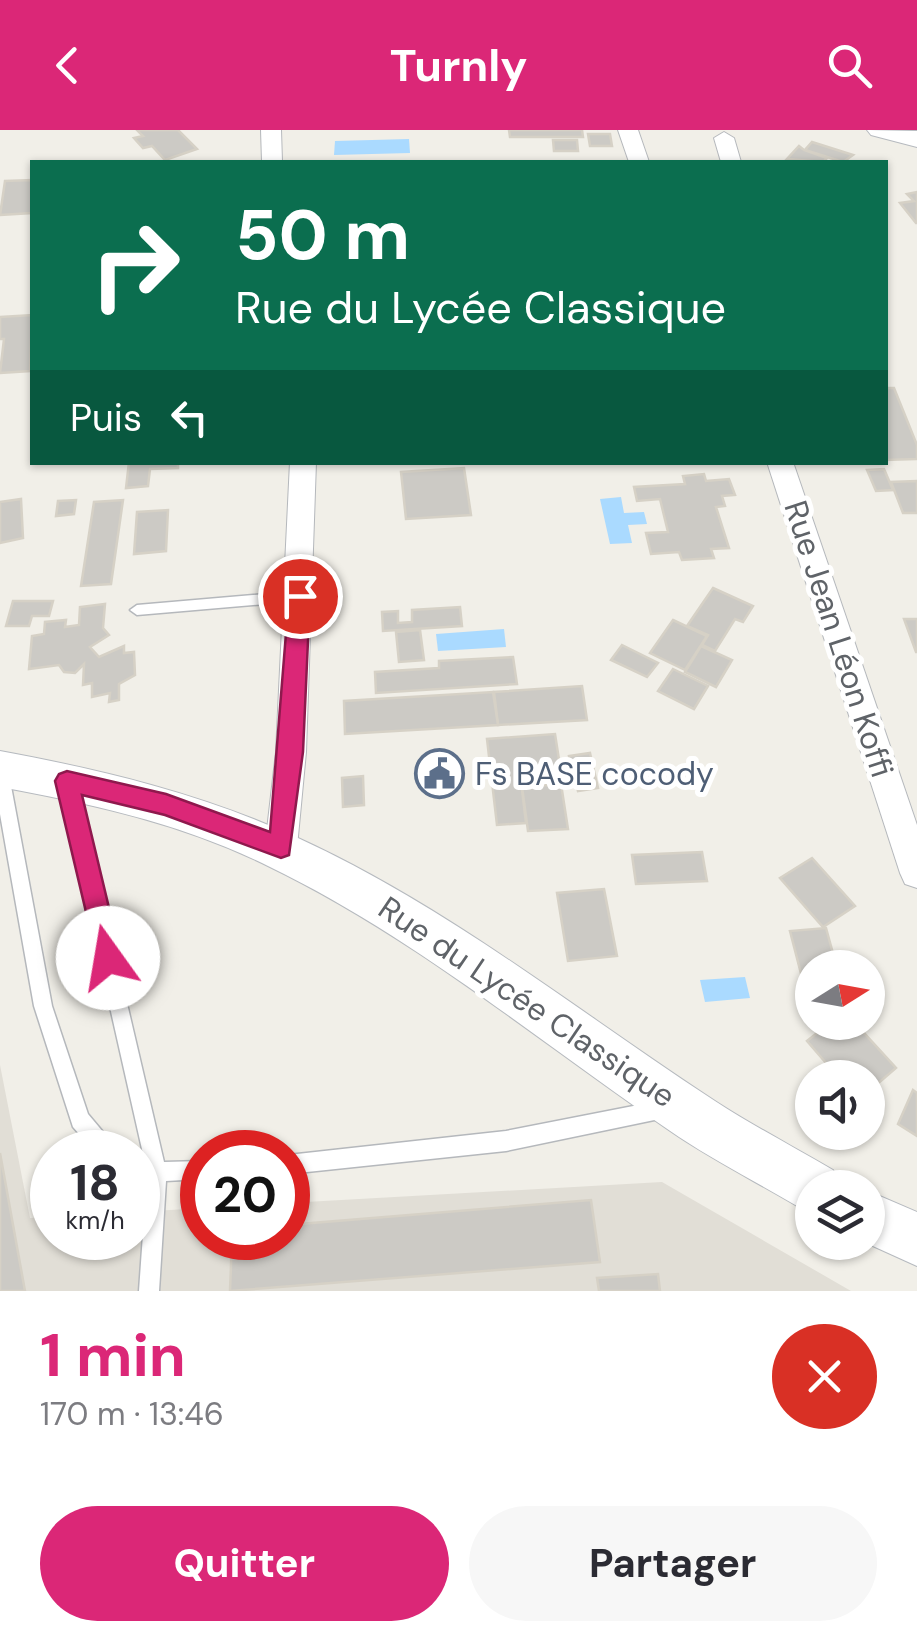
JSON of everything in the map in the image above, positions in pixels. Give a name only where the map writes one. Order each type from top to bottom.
[{"type":"street","points":[[272,130],[272,160]]},
{"type":"street","points":[[628,130],[638,160]]},
{"type":"street","points":[[880,130],[916,140]]},
{"type":"street","points":[[724,138],[730,160]]},
{"type":"street","points":[[281,847],[292,752],[303,465]]},
{"type":"street","name":"Rue Jean Léon Koffi","points":[[781,465],[917,873]]},
{"type":"street","name":"Rue du Lycée Classique","points":[[0,770],[166,804],[281,847],[469,955],[680,1106],[795,1176]]},
{"type":"street","points":[[885,1224],[917,1239]]},
{"type":"lane","points":[[138,610],[300,596]]},
{"type":"lane","points":[[0,770],[43,1006],[80,1120],[88,1130]]},
{"type":"lane","points":[[67,781],[140,1130]]},
{"type":"lane","points":[[310,1163],[506,1141],[680,1106]]},
{"type":"lane","points":[[149,1260],[149,1291]]},
{"type":"shaded area","points":[[0,1065],[30,1218],[30,1260],[160,1260],[160,1211],[180,1209],[180,1260],[310,1260],[310,1202],[662,1182],[851,1291],[0,1291]]},
{"type":"water","points":[[409,139],[410,153],[334,155],[335,141]]},
{"type":"water","points":[[621,497],[624,513],[644,512],[647,524],[628,525],[632,543],[610,544],[600,499]]},
{"type":"water","points":[[504,629],[506,647],[438,651],[436,634]]},
{"type":"water","points":[[745,977],[750,998],[705,1002],[700,980]]},
{"type":"building","points":[[137,130],[178,130],[197,149],[165,160],[152,146],[143,148],[134,138],[143,136]]},
{"type":"building","points":[[509,130],[582,130],[583,137],[510,137]]},
{"type":"building","points":[[588,134],[610,134],[612,146],[590,146]]},
{"type":"building","points":[[553,140],[577,140],[578,151],[554,151]]},
{"type":"building","points":[[812,142],[853,155],[837,160],[805,150]]},
{"type":"building","points":[[799,146],[827,158],[825,160],[787,159]]},
{"type":"building","points":[[30,180],[30,213],[0,215],[5,181]]},
{"type":"building","points":[[917,192],[916,223],[900,203],[914,201],[907,194]]},
{"type":"building","points":[[30,315],[30,371],[0,373],[4,339],[0,339],[0,317]]},
{"type":"building","points":[[888,388],[894,388],[917,445],[917,459],[888,460]]},
{"type":"building","points":[[129,465],[178,465],[150,469],[148,486],[126,488]]},
{"type":"building","points":[[464,468],[471,515],[406,519],[401,472]]},
{"type":"building","points":[[884,469],[893,490],[876,491],[867,470]]},
{"type":"building","points":[[704,474],[706,481],[729,479],[735,495],[722,496],[725,506],[716,507],[729,548],[711,549],[714,558],[682,560],[679,552],[651,554],[646,533],[668,532],[660,499],[637,501],[634,487],[685,484],[683,476]]},
{"type":"building","points":[[917,481],[917,513],[903,513],[891,482]]},
{"type":"building","points":[[21,499],[23,538],[0,543],[0,502]]},
{"type":"building","points":[[76,500],[74,514],[56,516],[58,501]]},
{"type":"building","points":[[123,500],[111,584],[81,586],[94,502]]},
{"type":"building","points":[[168,510],[166,551],[134,554],[137,512]]},
{"type":"building","points":[[713,588],[753,606],[743,622],[735,619],[715,651],[702,645],[708,635],[687,626]]},
{"type":"building","points":[[13,601],[53,601],[49,616],[32,616],[29,626],[6,626]]},
{"type":"building","points":[[105,604],[103,628],[109,635],[90,647],[99,657],[124,646],[124,653],[134,652],[135,675],[119,684],[119,700],[109,702],[110,693],[92,697],[92,683],[83,685],[84,664],[75,673],[64,672],[59,665],[29,669],[32,636],[44,634],[45,622],[66,620],[65,627],[79,625],[80,607]]},
{"type":"building","points":[[460,607],[462,626],[383,631],[382,612],[398,611],[398,623],[412,622],[412,610]]},
{"type":"building","points":[[904,619],[917,619],[917,652],[916,652]]},
{"type":"building","points":[[673,620],[707,636],[685,670],[650,653]]},
{"type":"building","points":[[420,630],[424,660],[399,662],[396,632]]},
{"type":"building","points":[[622,645],[658,663],[647,677],[611,660]]},
{"type":"building","points":[[701,646],[732,660],[716,687],[685,672]]},
{"type":"building","points":[[513,657],[517,684],[376,693],[375,672],[439,668],[439,661]]},
{"type":"building","points":[[673,669],[708,686],[694,709],[658,691]]},
{"type":"building","points":[[582,686],[587,720],[498,725],[494,692]]},
{"type":"building","points":[[493,692],[498,725],[345,734],[344,701]]},
{"type":"building","points":[[555,734],[562,779],[521,781],[526,823],[497,825],[487,739]]},
{"type":"building","points":[[590,753],[598,788],[578,791],[569,756]]},
{"type":"building","points":[[363,776],[364,805],[343,807],[342,778]]},
{"type":"building","points":[[561,784],[568,829],[528,831],[522,787]]},
{"type":"building","points":[[702,852],[707,881],[636,884],[632,855]]},
{"type":"building","points":[[812,858],[855,906],[823,927],[780,878]]},
{"type":"building","points":[[604,889],[617,956],[568,961],[557,893]]},
{"type":"building","points":[[826,928],[832,950],[795,950],[790,931]]},
{"type":"building","points":[[870,1040],[896,1068],[885,1077],[885,1060],[823,1060],[807,1041]]},
{"type":"building","points":[[913,1090],[917,1093],[917,1136],[898,1124]]},
{"type":"building","points":[[0,1153],[25,1291],[0,1291]]},
{"type":"building","points":[[591,1200],[600,1262],[230,1291],[231,1260],[310,1260],[310,1223]]},
{"type":"building","points":[[658,1274],[660,1291],[599,1291],[597,1278]]},
{"type":"place","name":"Fs BASE cocody","points":[[440,774]]},
{"type":"route","points":[[108,958],[67,781],[166,804],[281,847],[292,752],[300,596]]}]
